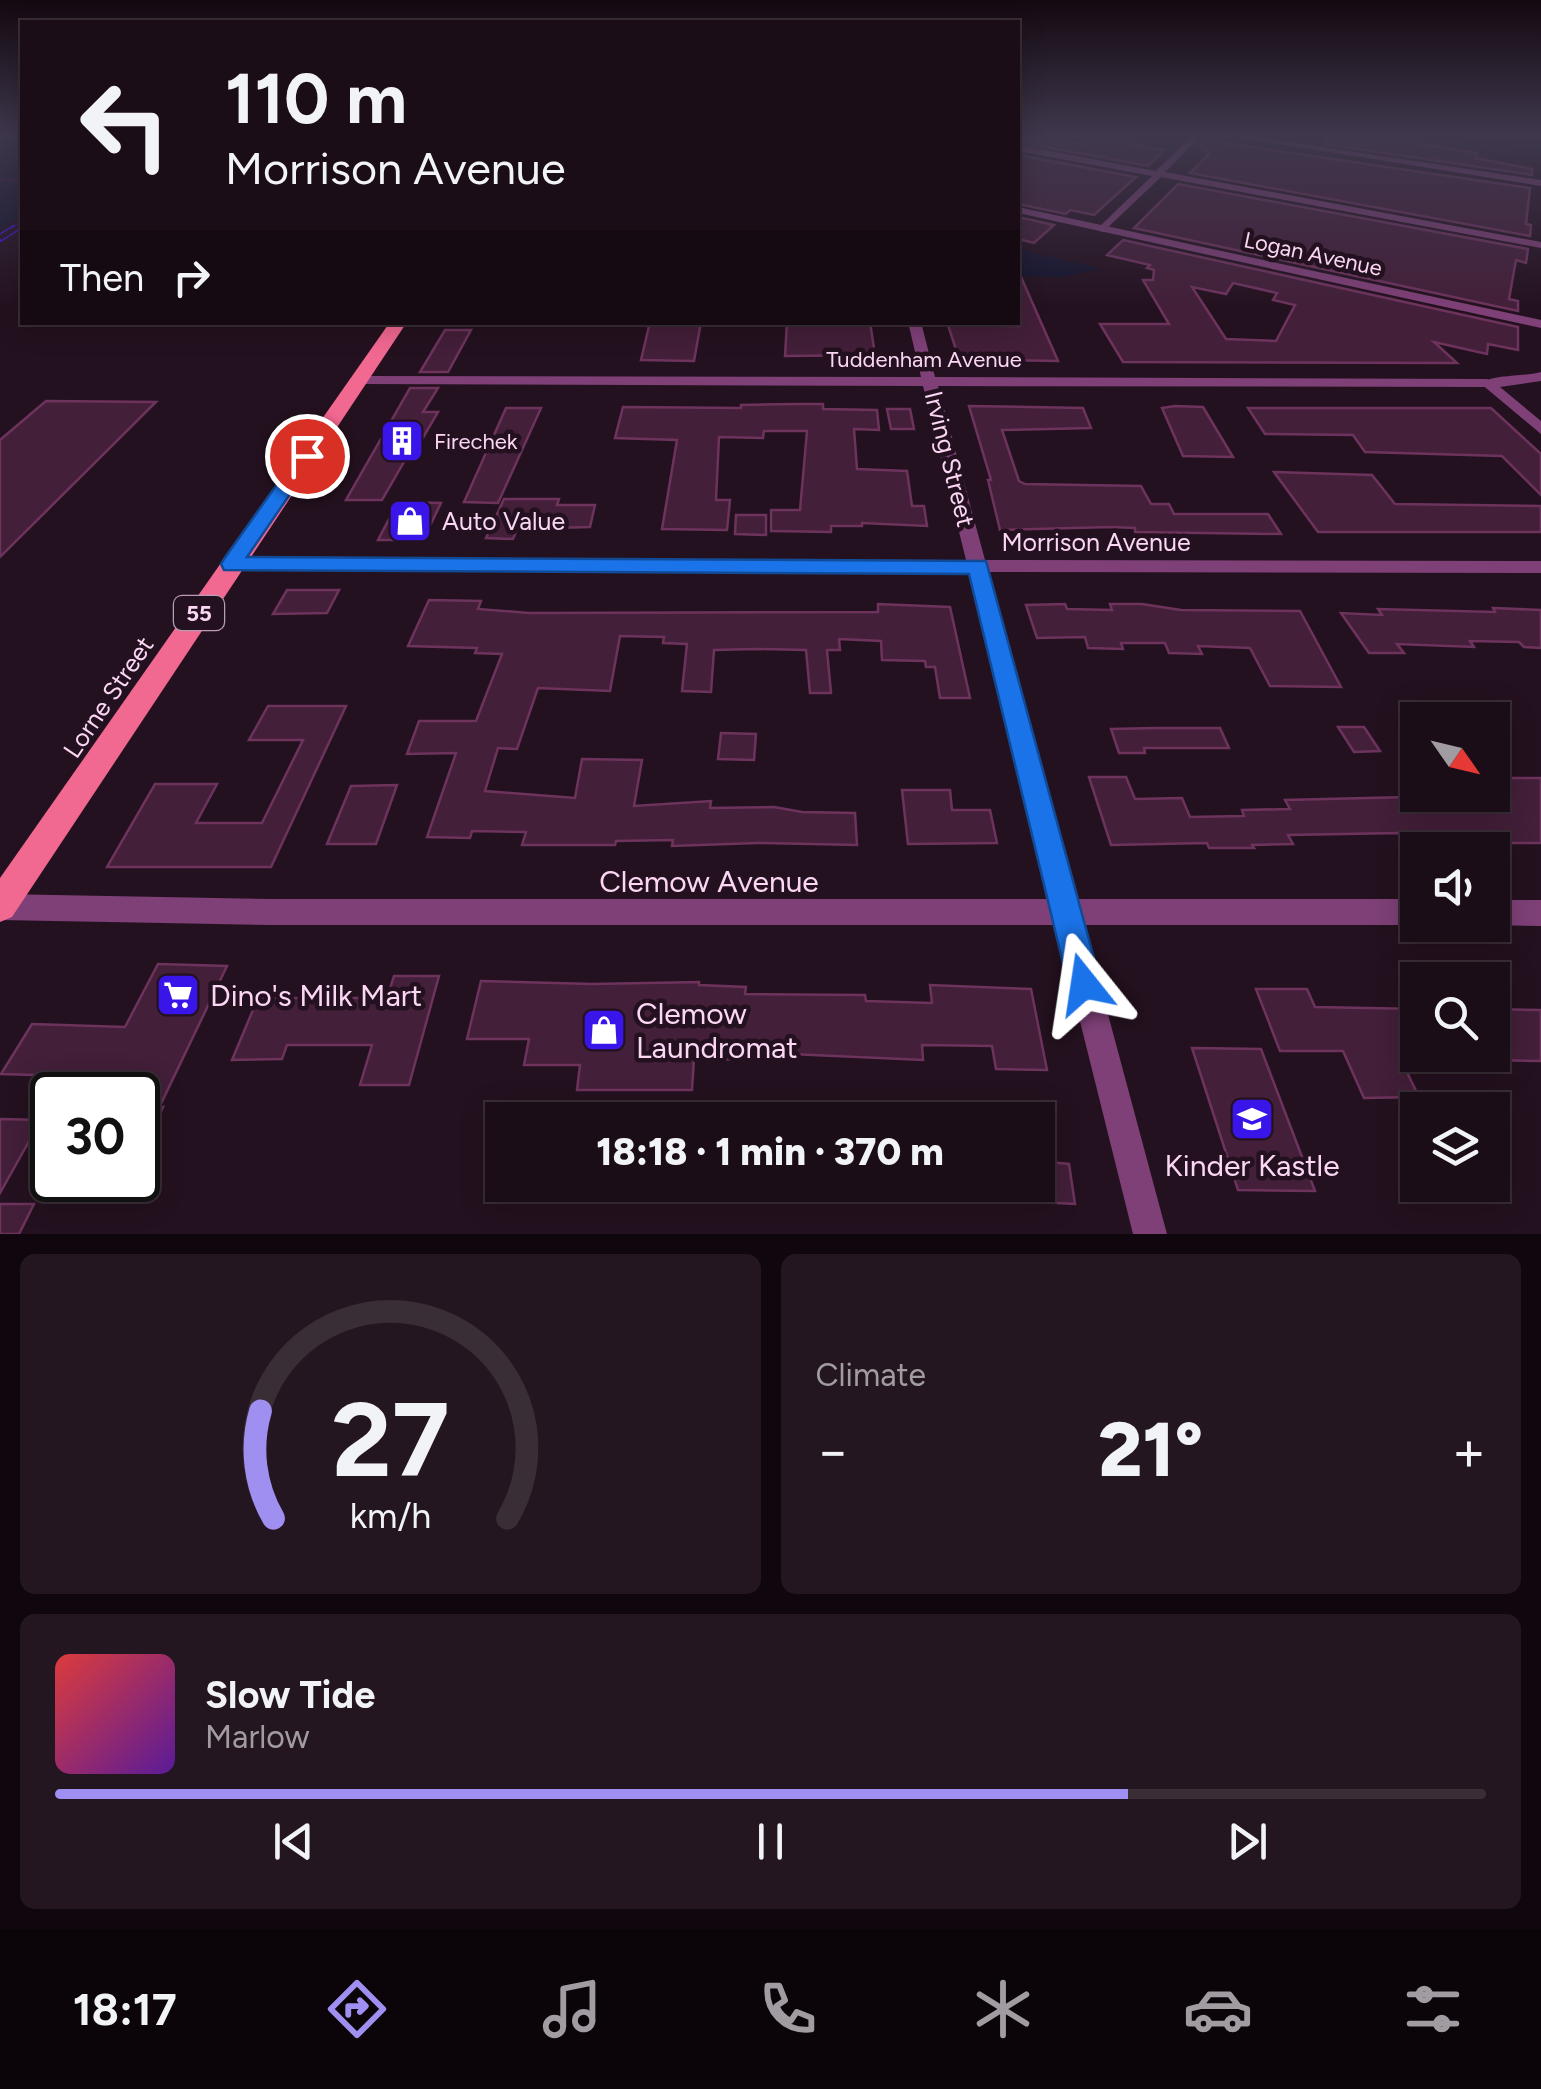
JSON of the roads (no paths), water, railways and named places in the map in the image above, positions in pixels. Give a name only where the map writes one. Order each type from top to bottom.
[{"type":"main road","name":"Lorne Street","points":[[0,906],[398,325]]},
{"type":"street","points":[[1103,228],[1139,194]]},
{"type":"street","points":[[1265,194],[1541,245]]},
{"type":"street","name":"Logan Avenue","points":[[1020,210],[1541,324]]},
{"type":"street","name":"Irving Street","points":[[915,325],[1150,1234]]},
{"type":"street","name":"Tuddenham Avenue","points":[[360,380],[1487,383],[1528,381],[1541,376]]},
{"type":"street","points":[[1487,383],[1541,429]]},
{"type":"street","name":"Morrison Avenue","points":[[232,564],[1541,568]]},
{"type":"street","name":"Clemow Avenue","points":[[0,906],[268,912],[1400,912]]},
{"type":"street","points":[[1510,913],[1541,913]]},
{"type":"railway","points":[[10,232],[20,225]]},
{"type":"railway","points":[[0,238],[14,229]]},
{"type":"place","name":"Firechek","points":[[402,441]]},
{"type":"place","name":"Auto Value","points":[[410,521]]},
{"type":"place","name":"Dino's Milk Mart","points":[[178,995]]},
{"type":"place","name":"Clemow Laundromat","points":[[604,1030]]},
{"type":"place","name":"Kinder Kastle","points":[[1252,1119]]}]
